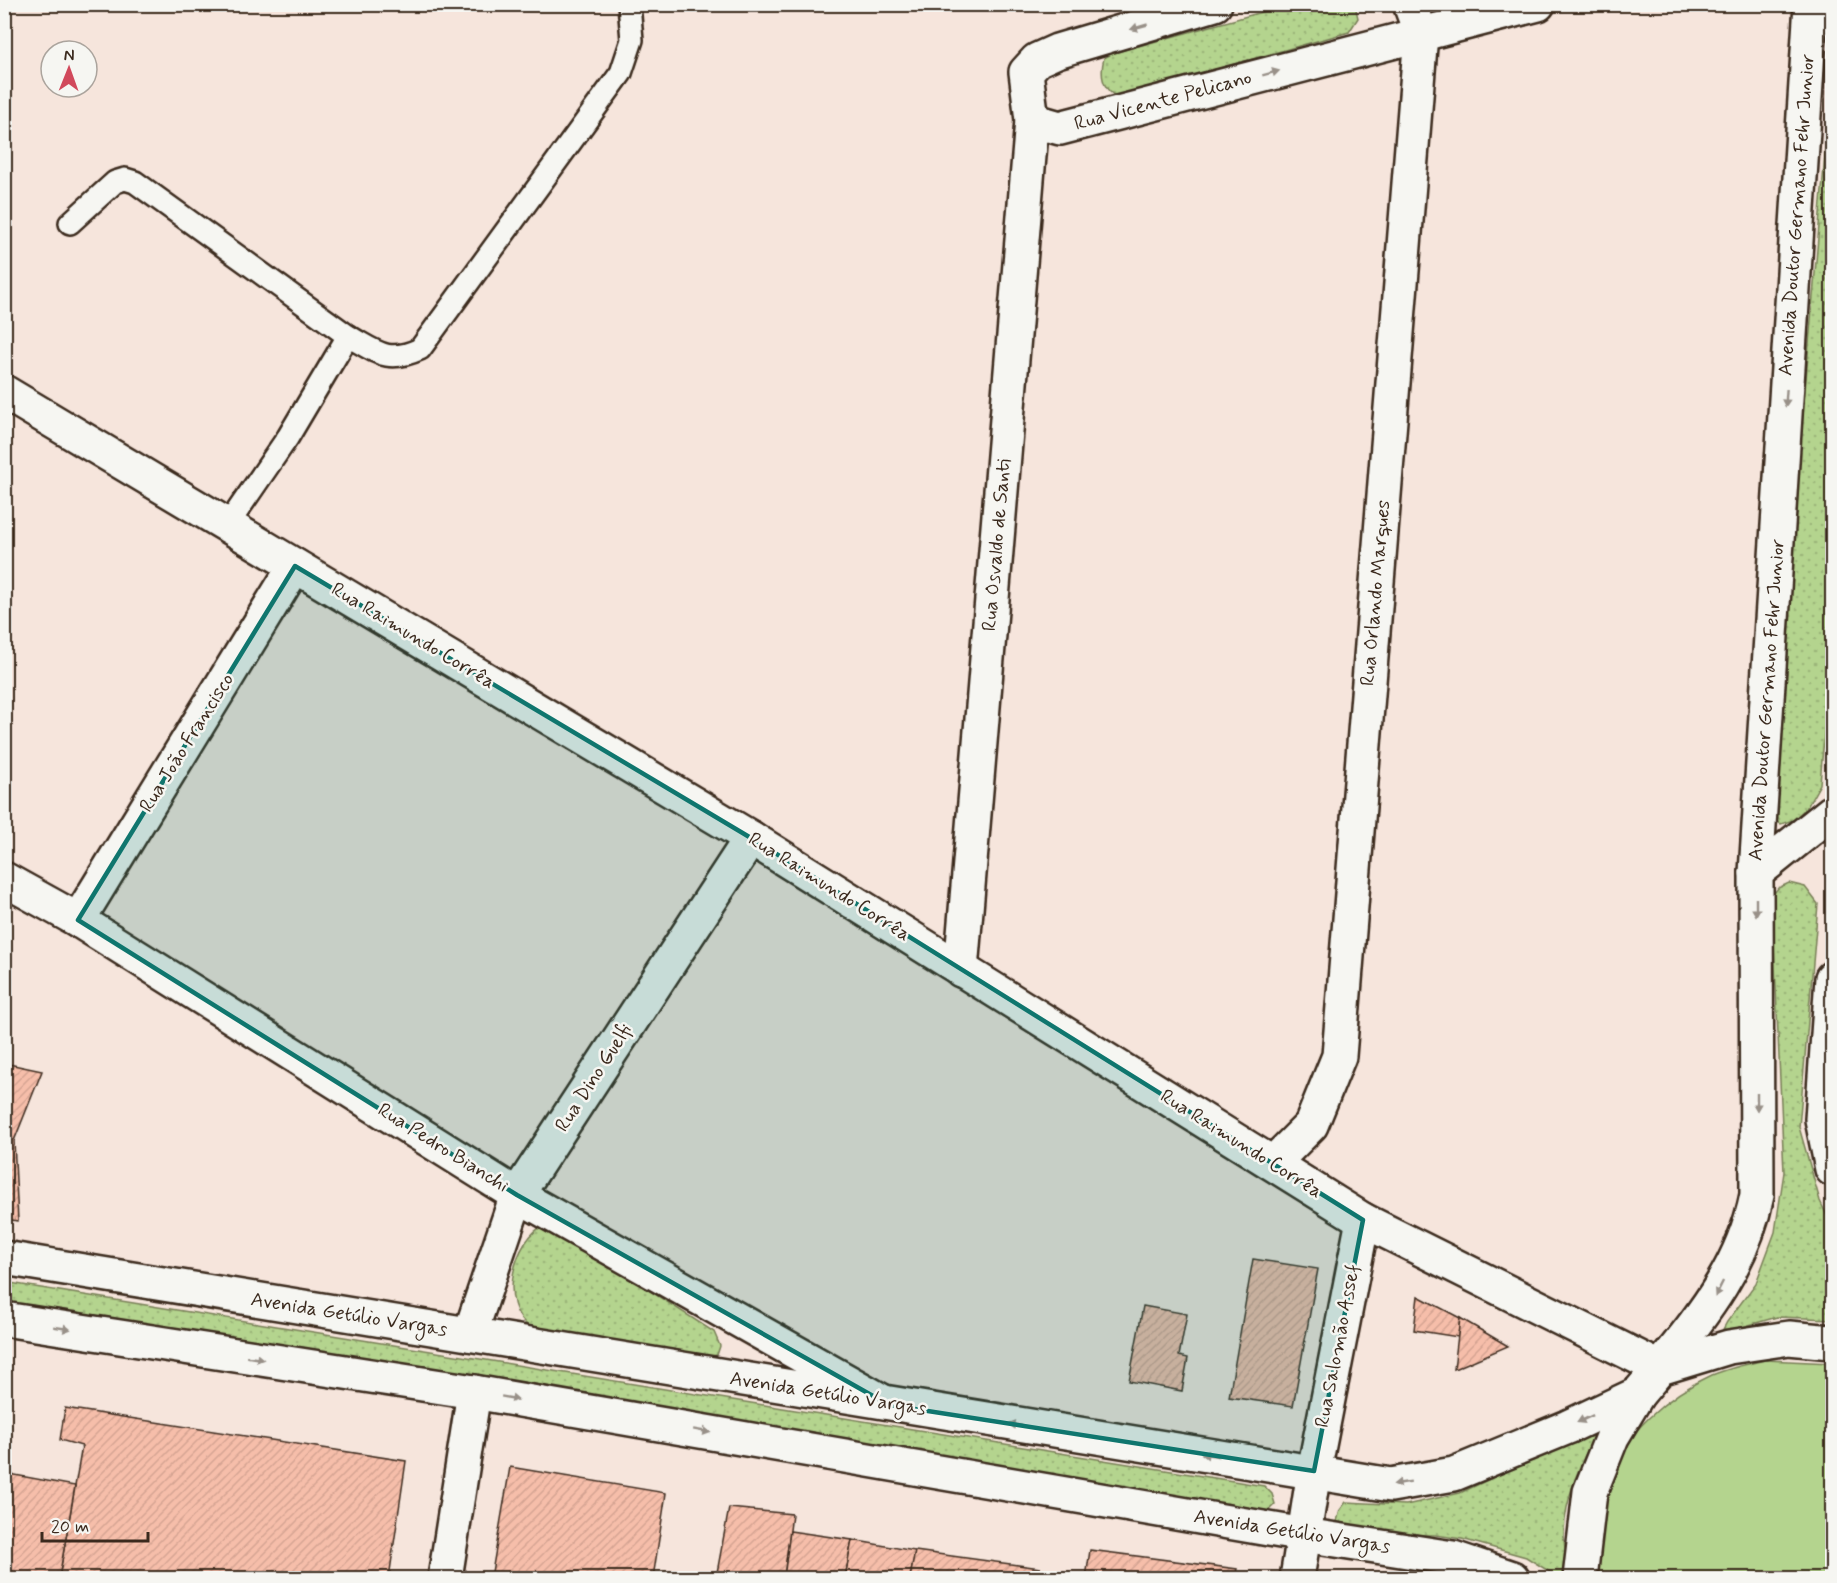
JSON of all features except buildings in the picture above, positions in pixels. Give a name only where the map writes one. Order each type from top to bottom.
[{"type":"main road","points":[[1032,120],[1026,72],[1037,60],[1057,51],[1215,4]]},
{"type":"main road","name":"Rua Vicente Pelicano","points":[[1032,120],[1060,128],[1415,19],[1538,4]]},
{"type":"main road","name":"Avenida Doutor Germano Fehr Junior","points":[[1580,1578],[1590,1492],[1612,1437],[1638,1394],[1713,1303],[1751,1229],[1757,1195],[1756,873],[1810,4]]},
{"type":"main road","name":"Rua Orlando Marques","points":[[1273,1163],[1311,1125],[1339,1056],[1415,19]]},
{"type":"main road","name":"Rua Osvaldo de Santi","points":[[961,970],[1032,120]]},
{"type":"main road","name":"Rua Raimundo Corrêa","points":[[4,392],[751,838],[1363,1220],[1660,1368]]},
{"type":"main road","name":"Rua João Francisco","points":[[78,920],[296,566]]},
{"type":"main road","points":[[1756,873],[1833,812]]},
{"type":"main road","name":"Rua Dino Guelfi","points":[[470,1335],[517,1195],[751,838]]},
{"type":"main road","name":"Rua Pedro Bianchi","points":[[4,879],[78,920],[517,1195],[889,1405]]},
{"type":"main road","points":[[1833,978],[1822,1119],[1833,1169]]},
{"type":"main road","name":"Rua Salomão Assef","points":[[1304,1535],[1363,1220]]},
{"type":"main road","name":"Avenida Getúlio Vargas","points":[[4,1258],[889,1405],[1391,1485],[1454,1474],[1568,1427],[1638,1394]]},
{"type":"main road","name":"Avenida Getúlio Vargas","points":[[4,1319],[474,1392],[1304,1535],[1453,1558],[1512,1578]]},
{"type":"main road","points":[[1660,1368],[1729,1347],[1779,1339],[1833,1342]]},
{"type":"main road","points":[[445,1578],[474,1392]]},
{"type":"main road","points":[[1297,1578],[1304,1535]]},
{"type":"lane","points":[[70,223],[115,182],[125,179],[135,182],[348,336],[383,356],[402,358],[420,349],[621,73],[632,40],[629,4]]},
{"type":"lane","points":[[227,526],[288,437],[348,336]]},
{"type":"highlighted area","points":[[295,566],[751,838],[1363,1220],[1314,1471],[889,1405],[517,1195],[78,920]]},
{"type":"green space","points":[[1287,5],[1355,5],[1358,18],[1349,32],[1117,97],[1105,85],[1102,75],[1104,58],[1113,53]]},
{"type":"green space","points":[[1832,73],[1832,637],[1820,784],[1807,807],[1793,820],[1781,824],[1775,821],[1770,802]]},
{"type":"green space","points":[[1789,883],[1805,887],[1818,904],[1799,1127],[1820,1201],[1832,1226],[1832,1319],[1777,1317],[1721,1333],[1756,1283],[1775,1232],[1784,1172],[1772,896],[1778,888]]},
{"type":"green space","points":[[546,1224],[714,1332],[720,1346],[717,1355],[707,1357],[531,1328],[521,1318],[514,1305],[513,1273],[525,1243],[534,1232]]},
{"type":"green space","points":[[4,1282],[1264,1486],[1272,1494],[1275,1504],[1265,1514],[5,1304]]},
{"type":"green space","points":[[1765,1360],[1832,1363],[1832,1578],[1598,1578],[1602,1518],[1608,1482],[1623,1448],[1635,1432],[1664,1405],[1696,1383],[1725,1370]]},
{"type":"green space","points":[[1598,1428],[1580,1467],[1567,1508],[1564,1536],[1566,1578],[1558,1577],[1526,1557],[1462,1539],[1436,1535],[1407,1535],[1336,1525],[1340,1510],[1346,1502],[1406,1505],[1460,1493]]}]
